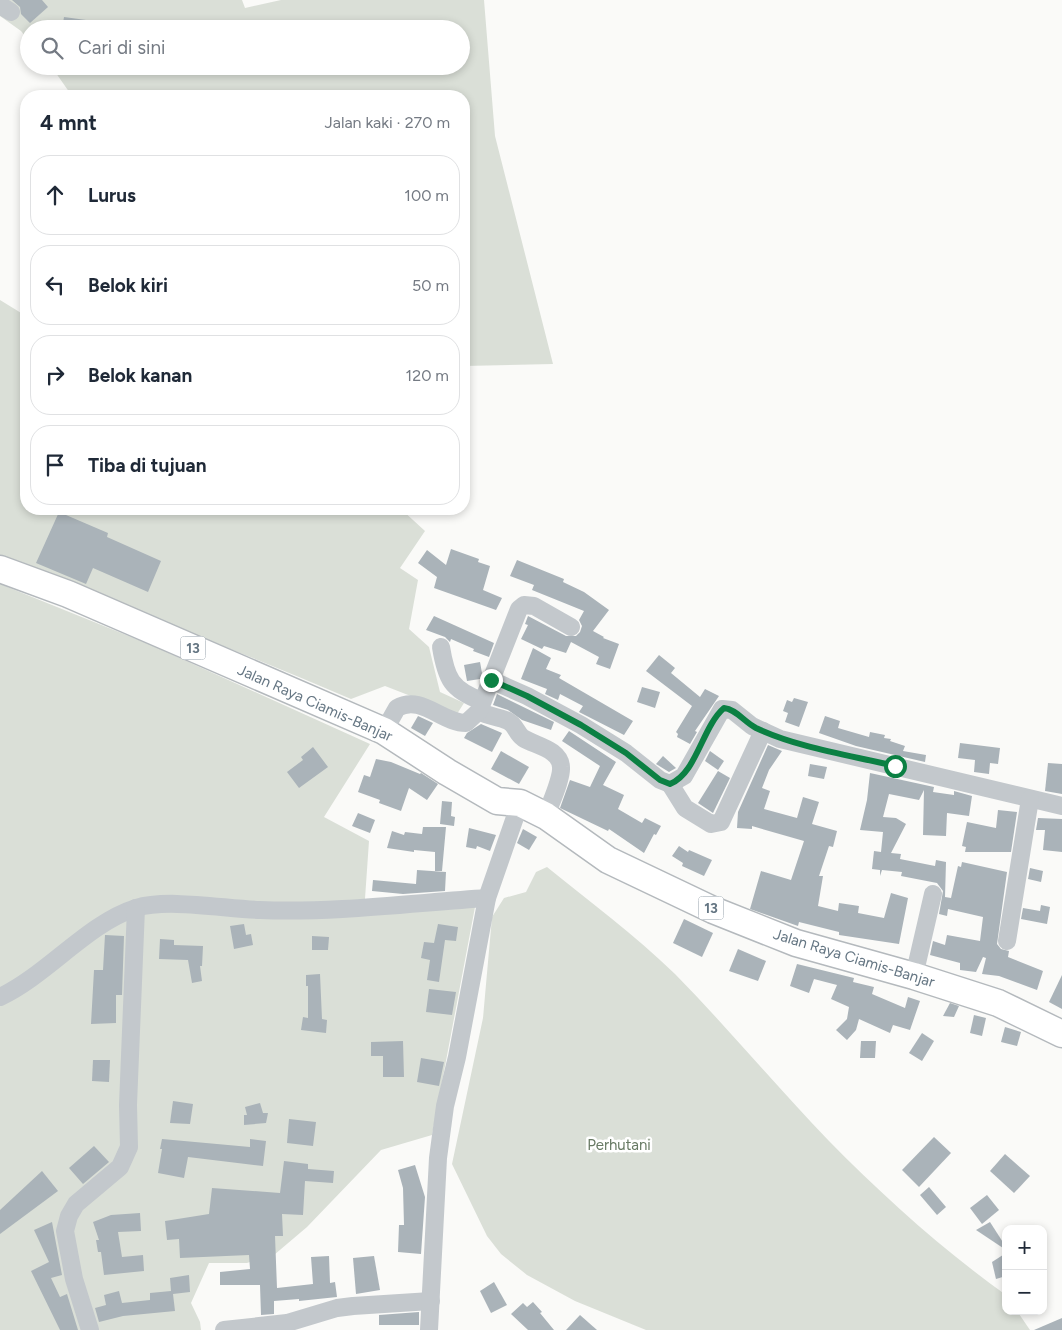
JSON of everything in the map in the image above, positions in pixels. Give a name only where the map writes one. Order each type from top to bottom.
[{"type":"highway","name":"Jalan Raya Ciamis-Banjar","points":[[0,569],[68,594],[384,731],[447,772],[497,801],[520,803],[546,816],[608,860],[713,910],[796,943],[914,976],[998,1003],[1062,1034]]},
{"type":"street","points":[[384,731],[397,708],[405,705],[429,708],[462,723],[474,718],[519,608],[524,605],[534,606],[571,627]]},
{"type":"street","points":[[441,647],[444,668],[450,681],[460,692],[480,706],[488,717],[505,719],[513,724],[522,737],[555,754],[560,760],[562,770],[546,816]]},
{"type":"street","points":[[491,680],[527,696],[581,725],[626,753],[660,780],[670,784],[685,808],[711,824],[720,822],[763,731]]},
{"type":"street","points":[[670,784],[684,776],[722,709],[732,710],[746,722],[780,739],[1062,806]]},
{"type":"street","points":[[1006,941],[1030,799]]},
{"type":"street","points":[[429,1330],[438,1158],[442,1123],[457,1057],[487,898],[520,803]]},
{"type":"street","points":[[914,976],[933,894]]},
{"type":"street","points":[[0,997],[42,970],[101,925],[136,908],[169,905],[270,910],[487,898]]},
{"type":"street","points":[[90,1330],[74,1280],[65,1231],[69,1216],[76,1204],[120,1167],[129,1147],[128,1105],[136,908]]},
{"type":"street","points":[[224,1330],[287,1323],[337,1308],[431,1301]]},
{"type":"green space","points":[[0,0],[242,0],[245,8],[281,0],[484,0],[495,136],[553,364],[470,366],[470,90],[68,90],[57,75],[470,75],[470,20],[20,20],[20,30],[0,16]]},
{"type":"green space","points":[[0,300],[20,312],[20,515],[408,515],[425,531],[400,568],[418,580],[409,629],[429,647],[440,692],[464,703],[457,714],[385,686],[351,699],[264,662],[0,557]]},
{"type":"green space","points":[[0,584],[151,645],[370,744],[324,817],[369,841],[364,913],[475,907],[432,1135],[381,1150],[307,1227],[274,1255],[247,1263],[209,1263],[191,1303],[200,1322],[201,1330],[0,1330]]},
{"type":"green space","name":"Perhutani","points":[[547,867],[660,960],[714,1015],[829,1141],[871,1182],[959,1260],[1002,1292],[1002,1315],[1020,1315],[1030,1330],[646,1330],[575,1301],[527,1275],[501,1254],[487,1236],[452,1164],[483,1018],[492,917],[504,898],[526,892],[536,872]]},
{"type":"building","points":[[12,0],[42,0],[48,7],[33,20],[27,20],[21,14],[20,7]]},
{"type":"building","points":[[64,17],[86,20],[64,20]]},
{"type":"building","points":[[58,515],[66,515],[108,533],[107,537],[161,561],[148,592],[93,568],[86,584],[36,563]]},
{"type":"building","points":[[451,549],[479,559],[478,562],[490,566],[483,590],[502,598],[496,610],[434,588],[437,577],[418,563],[427,550],[446,565]]},
{"type":"building","points":[[517,560],[564,579],[563,582],[584,592],[609,610],[593,631],[603,638],[619,644],[610,669],[596,664],[599,657],[571,642],[566,653],[544,646],[542,649],[521,639],[528,625],[525,624],[528,616],[566,636],[576,636],[582,626],[579,620],[584,611],[532,590],[534,585],[510,576]]},
{"type":"building","points":[[434,616],[494,643],[489,657],[451,639],[450,642],[445,637],[426,630]]},
{"type":"building","points":[[533,648],[551,658],[546,669],[561,675],[559,678],[633,721],[624,735],[579,712],[583,706],[560,694],[558,700],[545,694],[547,689],[521,679]]},
{"type":"building","points":[[659,655],[675,668],[671,673],[700,697],[705,689],[719,696],[695,731],[697,732],[690,744],[677,737],[678,734],[676,732],[692,706],[646,671]]},
{"type":"building","points":[[480,662],[482,673],[480,679],[467,681],[464,665]]},
{"type":"building","points":[[642,687],[660,692],[655,708],[637,702]]},
{"type":"building","points":[[497,694],[554,722],[551,730],[522,720],[508,710],[493,705]]},
{"type":"building","points":[[794,698],[808,702],[799,727],[785,722],[788,713],[783,711],[787,700],[792,702]]},
{"type":"building","points":[[418,716],[433,723],[425,736],[411,728]]},
{"type":"building","points":[[825,716],[840,721],[838,728],[869,737],[870,732],[885,735],[884,738],[891,739],[890,741],[905,746],[903,751],[926,755],[925,762],[856,746],[819,733]]},
{"type":"building","points":[[481,724],[502,733],[492,752],[464,738],[467,733]]},
{"type":"building","points":[[569,731],[616,762],[603,785],[624,795],[618,809],[642,823],[645,818],[661,826],[656,835],[654,834],[644,853],[609,829],[608,831],[560,808],[570,780],[590,787],[600,766],[562,741]]},
{"type":"building","points":[[960,743],[1000,748],[998,764],[990,763],[989,774],[974,772],[975,760],[958,758]]},
{"type":"building","points":[[768,745],[782,751],[769,770],[762,788],[770,791],[764,809],[797,818],[803,797],[819,802],[812,824],[837,831],[833,847],[829,846],[819,876],[823,876],[818,906],[838,911],[839,903],[859,906],[858,913],[884,918],[891,893],[908,898],[899,944],[839,935],[839,932],[799,922],[798,926],[750,909],[761,871],[791,880],[804,841],[752,826],[752,829],[737,828],[738,812]]},
{"type":"building","points":[[313,747],[328,767],[299,788],[287,772],[303,760],[301,757]]},
{"type":"building","points":[[501,751],[529,767],[519,784],[491,769]]},
{"type":"building","points":[[710,751],[724,761],[718,770],[705,761]]},
{"type":"building","points":[[663,756],[676,768],[669,772],[656,764]]},
{"type":"building","points":[[376,759],[391,762],[421,773],[438,784],[427,800],[409,788],[401,811],[379,803],[380,800],[358,792],[364,775],[370,777]]},
{"type":"building","points":[[1048,763],[1062,764],[1062,794],[1045,791]]},
{"type":"building","points":[[810,764],[827,767],[824,779],[808,776]]},
{"type":"building","points":[[718,771],[730,778],[713,813],[698,803]]},
{"type":"building","points":[[870,773],[934,787],[933,792],[954,795],[954,791],[972,796],[969,816],[947,813],[946,836],[923,835],[924,790],[919,800],[889,794],[883,817],[896,818],[906,824],[891,853],[901,854],[900,859],[935,866],[936,860],[946,862],[945,897],[951,898],[958,866],[961,867],[962,862],[1007,872],[997,944],[1001,949],[1009,951],[1008,957],[1043,971],[1037,990],[999,976],[982,974],[986,958],[983,957],[976,972],[960,970],[960,963],[930,955],[933,941],[945,945],[947,935],[980,941],[983,917],[948,909],[947,916],[939,914],[943,891],[937,883],[901,876],[902,872],[882,870],[880,876],[880,870],[872,869],[874,851],[881,852],[883,832],[860,830],[867,800]]},
{"type":"building","points":[[442,801],[452,802],[451,816],[455,817],[454,826],[440,824]]},
{"type":"building","points":[[998,810],[1017,812],[1011,852],[965,852],[966,847],[962,846],[967,822],[996,828]]},
{"type":"building","points":[[358,813],[375,820],[370,833],[352,826]]},
{"type":"building","points":[[1038,818],[1062,819],[1062,852],[1043,850],[1045,830],[1036,830]]},
{"type":"building","points":[[423,827],[446,827],[442,871],[435,871],[435,852],[414,850],[414,852],[387,848],[392,831],[404,835],[405,832],[422,834]]},
{"type":"building","points":[[469,828],[496,835],[490,851],[477,846],[476,849],[466,847]]},
{"type":"building","points":[[523,829],[537,837],[529,850],[517,843]]},
{"type":"building","points":[[679,846],[688,852],[689,850],[712,860],[704,876],[682,866],[683,863],[672,856]]},
{"type":"building","points":[[1030,868],[1043,871],[1041,882],[1028,879]]},
{"type":"building","points":[[417,870],[446,872],[445,891],[403,894],[372,891],[373,880],[416,884]]},
{"type":"building","points":[[1041,905],[1050,907],[1047,924],[1021,919],[1023,908],[1040,911]]},
{"type":"building","points":[[684,919],[713,933],[702,957],[673,943]]},
{"type":"building","points":[[244,924],[246,935],[251,934],[253,945],[234,949],[230,926]]},
{"type":"building","points":[[438,924],[458,927],[456,941],[445,940],[439,982],[427,980],[430,960],[421,958],[424,942],[434,943]]},
{"type":"building","points":[[105,935],[124,936],[122,995],[116,995],[116,1023],[91,1024],[94,970],[103,970]]},
{"type":"building","points":[[312,936],[329,937],[328,950],[312,950]]},
{"type":"building","points":[[160,939],[174,940],[174,945],[203,946],[202,966],[200,966],[202,981],[192,983],[188,960],[159,959]]},
{"type":"building","points":[[738,949],[766,961],[758,981],[729,971]]},
{"type":"building","points":[[797,964],[854,978],[853,982],[874,987],[872,994],[905,1008],[908,997],[920,1001],[910,1030],[893,1025],[890,1033],[859,1019],[856,1030],[847,1040],[836,1030],[847,1019],[849,1007],[831,999],[837,985],[814,979],[809,993],[790,986]]},
{"type":"building","points":[[320,974],[322,1019],[327,1020],[326,1033],[301,1030],[303,1017],[308,1018],[306,975]]},
{"type":"building","points":[[1062,975],[1062,1009],[1049,1002]]},
{"type":"building","points":[[429,989],[456,992],[452,1015],[426,1012]]},
{"type":"building","points":[[950,1003],[959,1006],[954,1017],[943,1016]]},
{"type":"building","points":[[974,1015],[986,1018],[982,1036],[970,1033]]},
{"type":"building","points":[[1005,1027],[1021,1032],[1017,1046],[1001,1042]]},
{"type":"building","points":[[922,1033],[934,1041],[922,1061],[909,1053]]},
{"type":"building","points":[[403,1041],[404,1077],[383,1077],[383,1056],[371,1056],[371,1042]]},
{"type":"building","points":[[861,1041],[876,1041],[875,1058],[860,1058]]},
{"type":"building","points":[[421,1058],[444,1062],[439,1086],[417,1082]]},
{"type":"building","points":[[93,1060],[110,1060],[109,1082],[92,1081]]},
{"type":"building","points":[[173,1101],[193,1104],[190,1124],[170,1123]]},
{"type":"building","points":[[260,1103],[263,1113],[268,1113],[266,1123],[244,1125],[244,1115],[247,1115],[245,1107]]},
{"type":"building","points":[[289,1119],[316,1122],[313,1146],[287,1143]]},
{"type":"building","points":[[934,1137],[951,1153],[919,1187],[902,1170]]},
{"type":"building","points":[[162,1139],[250,1147],[250,1139],[266,1141],[263,1166],[188,1157],[184,1178],[158,1173]]},
{"type":"building","points":[[94,1146],[109,1162],[83,1184],[69,1168]]},
{"type":"building","points":[[1005,1154],[1030,1176],[1014,1193],[990,1171]]},
{"type":"building","points":[[284,1161],[308,1164],[308,1169],[334,1171],[333,1183],[305,1181],[303,1215],[282,1214],[283,1236],[275,1236],[277,1288],[313,1284],[311,1257],[329,1256],[330,1283],[335,1282],[337,1297],[299,1301],[299,1299],[274,1301],[274,1314],[261,1315],[260,1285],[220,1285],[220,1272],[250,1269],[249,1255],[180,1258],[179,1239],[167,1240],[165,1221],[209,1214],[212,1188],[280,1193]]},
{"type":"building","points":[[415,1165],[425,1197],[421,1254],[398,1252],[399,1225],[404,1225],[403,1188],[398,1170]]},
{"type":"building","points":[[42,1171],[58,1191],[0,1234],[0,1210]]},
{"type":"building","points":[[929,1187],[946,1207],[937,1215],[920,1195]]},
{"type":"building","points":[[987,1195],[999,1210],[982,1224],[970,1208]]},
{"type":"building","points":[[140,1213],[141,1231],[118,1232],[122,1257],[143,1255],[144,1271],[104,1275],[101,1252],[98,1252],[96,1240],[99,1240],[93,1222],[111,1215]]},
{"type":"building","points":[[52,1222],[62,1275],[51,1278],[60,1297],[67,1294],[78,1330],[60,1330],[31,1271],[49,1262],[34,1230]]},
{"type":"building","points":[[990,1222],[1002,1241],[1002,1247],[976,1230]]},
{"type":"building","points":[[374,1256],[380,1290],[356,1294],[353,1258]]},
{"type":"building","points":[[1002,1256],[1002,1277],[996,1279],[992,1262]]},
{"type":"building","points":[[189,1275],[190,1292],[173,1294],[175,1311],[123,1316],[99,1322],[95,1308],[106,1305],[104,1295],[119,1291],[122,1303],[150,1300],[150,1293],[171,1291],[170,1278]]},
{"type":"building","points":[[494,1282],[507,1305],[491,1313],[480,1291]]},
{"type":"building","points":[[533,1302],[554,1330],[528,1330],[511,1314],[523,1303],[527,1307]]},
{"type":"building","points":[[419,1312],[419,1325],[379,1325],[379,1315]]},
{"type":"building","points":[[580,1315],[597,1330],[566,1330]]},
{"type":"building","points":[[1062,1318],[1062,1330],[1034,1330]]},
{"type":"route","points":[[491,680],[527,696],[581,725],[626,753],[660,780],[670,784],[684,776],[706,734],[724,708],[732,710],[752,726],[780,739],[895,766]]}]
